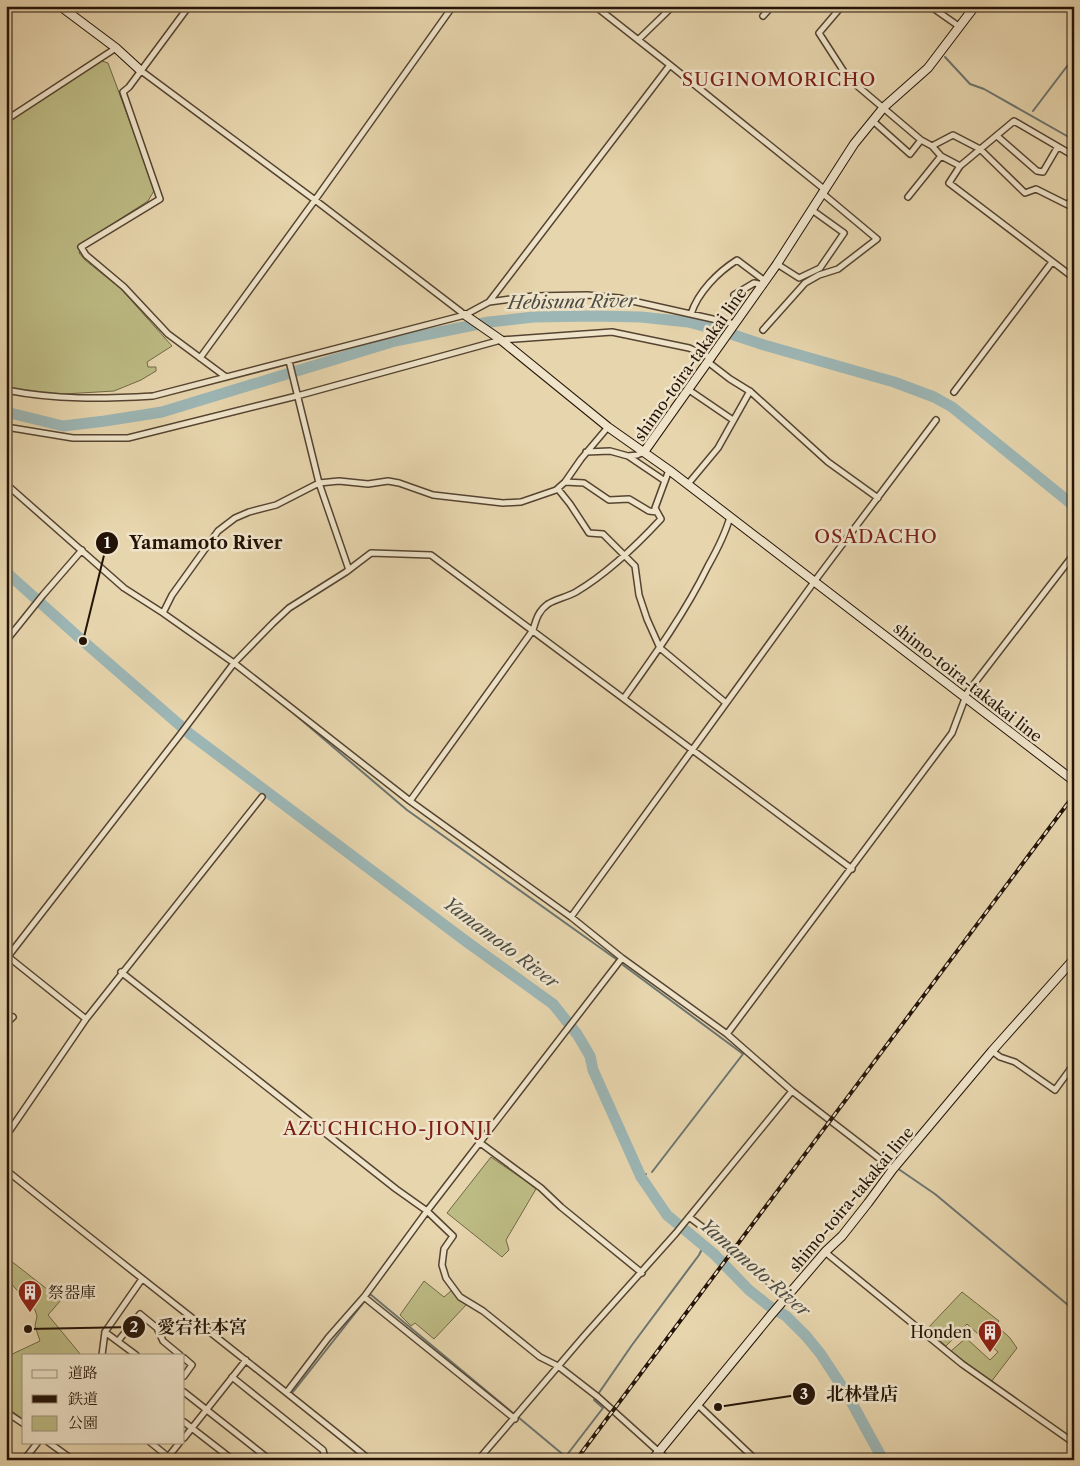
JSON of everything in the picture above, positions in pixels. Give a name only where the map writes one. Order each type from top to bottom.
[{"type":"main road","points":[[60,6],[116,48],[140,70]]},
{"type":"main road","name":"shimo-toira-takakai line","points":[[975,6],[928,68],[884,108],[854,144],[777,264],[644,452],[1074,781]]},
{"type":"main road","points":[[465,315],[501,340],[608,427],[644,452]]},
{"type":"main road","name":"shimo-toira-takakai line","points":[[652,1460],[771,1315],[825,1252],[842,1236],[893,1169],[992,1051],[1074,959]]},
{"type":"street","points":[[189,6],[129,87],[123,92],[160,199],[81,247],[86,255],[124,287],[168,334],[226,377]]},
{"type":"street","points":[[200,358],[453,6]]},
{"type":"street","points":[[595,6],[670,64],[878,239],[858,252],[838,269],[819,275],[805,283],[763,330]]},
{"type":"street","points":[[638,40],[673,6]]},
{"type":"street","points":[[764,16],[772,6]]},
{"type":"street","points":[[842,6],[819,33],[848,78],[921,140],[932,146],[941,156],[960,166]]},
{"type":"street","points":[[930,6],[960,27]]},
{"type":"street","points":[[6,120],[116,48]]},
{"type":"street","points":[[489,302],[670,64]]},
{"type":"street","points":[[140,70],[315,200],[465,315]]},
{"type":"street","points":[[873,121],[910,154],[921,140]]},
{"type":"street","points":[[1074,156],[1014,122],[960,166],[948,183],[1074,278]]},
{"type":"street","points":[[932,146],[953,135],[980,149],[1025,193],[1036,189],[1068,205],[1074,196]]},
{"type":"street","points":[[997,136],[1037,170],[1043,172],[1057,148]]},
{"type":"street","points":[[908,197],[941,156]]},
{"type":"street","points":[[777,264],[799,278],[820,268],[837,244],[844,233],[812,210]]},
{"type":"street","points":[[691,314],[695,302],[708,286],[737,260],[764,283]]},
{"type":"street","points":[[954,392],[1052,262]]},
{"type":"street","points":[[734,295],[754,283],[764,283]]},
{"type":"street","points":[[6,390],[32,396],[63,398],[104,399],[153,396],[465,315],[489,302],[533,296],[587,295],[619,298],[735,324]]},
{"type":"street","points":[[6,427],[73,438],[128,438],[297,396],[501,340],[612,332],[689,348],[710,360],[730,379],[750,391],[828,462],[878,498]]},
{"type":"street","points":[[289,361],[319,483],[349,570]]},
{"type":"street","points":[[689,390],[733,420]]},
{"type":"street","points":[[688,484],[710,458],[750,391]]},
{"type":"street","points":[[572,917],[814,582],[936,420]]},
{"type":"street","points":[[163,613],[172,595],[218,531],[235,518],[249,512],[276,506],[319,483],[339,481],[368,484],[388,481],[399,482],[433,495],[503,503],[521,502],[536,498],[558,488],[566,482],[586,452],[608,427]]},
{"type":"street","points":[[586,452],[610,451],[628,456],[665,481]]},
{"type":"street","points":[[628,456],[644,452]]},
{"type":"street","points":[[410,800],[533,630],[538,614],[548,604],[576,592],[604,572],[640,542],[661,519],[655,508],[669,470]]},
{"type":"street","points":[[566,482],[584,483],[609,500],[629,499],[649,511],[657,512]]},
{"type":"street","points":[[6,484],[124,588],[234,663],[410,800],[572,917],[622,958],[727,1034],[792,1091],[893,1169]]},
{"type":"street","points":[[558,488],[588,533],[603,534],[634,566],[639,595],[660,648],[726,703]]},
{"type":"street","points":[[624,698],[660,648],[698,587],[726,532],[730,517]]},
{"type":"street","points":[[6,641],[82,550]]},
{"type":"street","points":[[86,1018],[7,957],[234,663],[289,608],[349,570],[371,553],[431,556],[852,869]]},
{"type":"street","points":[[727,1034],[952,733],[965,697],[1074,554]]},
{"type":"street","points":[[6,1136],[86,1018],[262,797]]},
{"type":"street","points":[[287,1392],[328,1338],[364,1297],[479,1142],[622,958]]},
{"type":"street","points":[[121,972],[396,1189],[427,1211],[453,1236],[444,1249],[442,1265],[446,1278],[455,1291],[464,1300],[483,1311],[540,1357],[558,1366],[597,1396],[668,1460]]},
{"type":"street","points":[[6,1024],[13,1018]]},
{"type":"street","points":[[992,1051],[1000,1057],[1015,1062],[1055,1090],[1074,1064]]},
{"type":"street","points":[[478,1460],[515,1419],[558,1366],[676,1233],[792,1091]]},
{"type":"street","points":[[479,1142],[541,1188],[561,1207],[642,1272]]},
{"type":"street","points":[[6,1170],[370,1460]]},
{"type":"street","points":[[688,1218],[729,1247]]},
{"type":"street","points":[[825,1252],[962,1364],[1074,1443]]},
{"type":"street","points":[[739,1256],[784,1300]]},
{"type":"street","points":[[102,1354],[105,1332],[142,1279]]},
{"type":"street","points":[[364,1297],[515,1419]]},
{"type":"street","points":[[118,1341],[140,1314],[158,1328],[163,1341],[179,1354]]},
{"type":"street","points":[[105,1332],[135,1354]]},
{"type":"street","points":[[185,1359],[192,1365],[185,1375]]},
{"type":"street","points":[[185,1437],[246,1360]]},
{"type":"street","points":[[232,1377],[323,1450],[324,1454],[319,1460]]},
{"type":"street","points":[[185,1393],[270,1460]]},
{"type":"street","points":[[697,1404],[756,1460]]},
{"type":"street","points":[[6,1412],[22,1423]]},
{"type":"street","points":[[185,1423],[233,1460]]},
{"type":"street","points":[[24,1460],[36,1444]]},
{"type":"street","points":[[51,1444],[72,1460]]},
{"type":"street","points":[[152,1444],[170,1458],[179,1444]]},
{"type":"street","points":[[1069,1460],[1074,1452]]},
{"type":"green space","points":[[102,61],[108,63],[155,189],[148,201],[84,242],[79,253],[121,289],[172,346],[147,362],[148,367],[156,367],[156,371],[141,380],[114,391],[31,396],[6,389],[6,123]]},
{"type":"green space","points":[[491,1157],[536,1189],[506,1240],[509,1250],[502,1257],[447,1213]]},
{"type":"green space","points":[[6,1257],[61,1300],[48,1315],[80,1354],[22,1354],[22,1419],[6,1407],[6,1357],[40,1341],[35,1326],[37,1316],[35,1310],[6,1278]]},
{"type":"green space","points":[[424,1281],[444,1297],[452,1290],[467,1304],[434,1339],[415,1323],[411,1326],[400,1315]]},
{"type":"green space","points":[[962,1292],[999,1321],[996,1325],[1010,1338],[1017,1348],[991,1382],[951,1351],[966,1338],[990,1360],[998,1352],[967,1324],[946,1346],[927,1329]]},
{"type":"waterway","points":[[945,57],[970,84],[984,89],[1074,140]]},
{"type":"waterway","points":[[1033,111],[1074,57]]},
{"type":"waterway","name":"Hebisuna River","points":[[6,412],[63,426],[105,421],[162,412],[395,341],[489,322],[534,317],[641,317],[688,322],[719,330],[764,345],[894,382],[934,397],[952,407],[1074,506]]},
{"type":"waterway","name":"Yamamoto River","points":[[6,572],[190,734],[467,942],[553,1004],[577,1034],[590,1056],[593,1070],[641,1177],[667,1215],[714,1254],[749,1290],[769,1306],[786,1316],[806,1336],[820,1353],[847,1394],[883,1460]]},
{"type":"waterway","points":[[285,706],[407,810],[616,959]]},
{"type":"waterway","points":[[623,965],[743,1054],[652,1172]]},
{"type":"waterway","points":[[809,1100],[831,1118]]},
{"type":"waterway","points":[[897,1168],[935,1194],[1074,1310]]},
{"type":"waterway","name":"Yamamoto River","points":[[641,1177],[646,1174]]},
{"type":"waterway","points":[[563,1460],[603,1408],[594,1400],[699,1255],[704,1245]]},
{"type":"waterway","points":[[369,1296],[370,1294],[513,1413]]},
{"type":"waterway","points":[[293,1392],[364,1302]]},
{"type":"waterway","points":[[518,1417],[566,1457]]},
{"type":"tunnel","points":[[729,1247],[739,1256]]},
{"type":"railway","points":[[576,1460],[1074,795]]},
{"type":"place","name":"Yamamoto River","points":[[83,641]]},
{"type":"place","name":"祭器庫","points":[[30,1313]]},
{"type":"place","name":"愛宕社本宮","points":[[28,1329]]},
{"type":"place","name":"Honden","points":[[990,1353]]},
{"type":"place","name":"北林畳店","points":[[718,1407]]},
{"type":"district","name":"SUGINOMORICHO","points":[[779,79]]},
{"type":"district","name":"OSADACHO","points":[[876,536]]},
{"type":"district","name":"AZUCHICHO-JIONJI","points":[[388,1128]]}]
